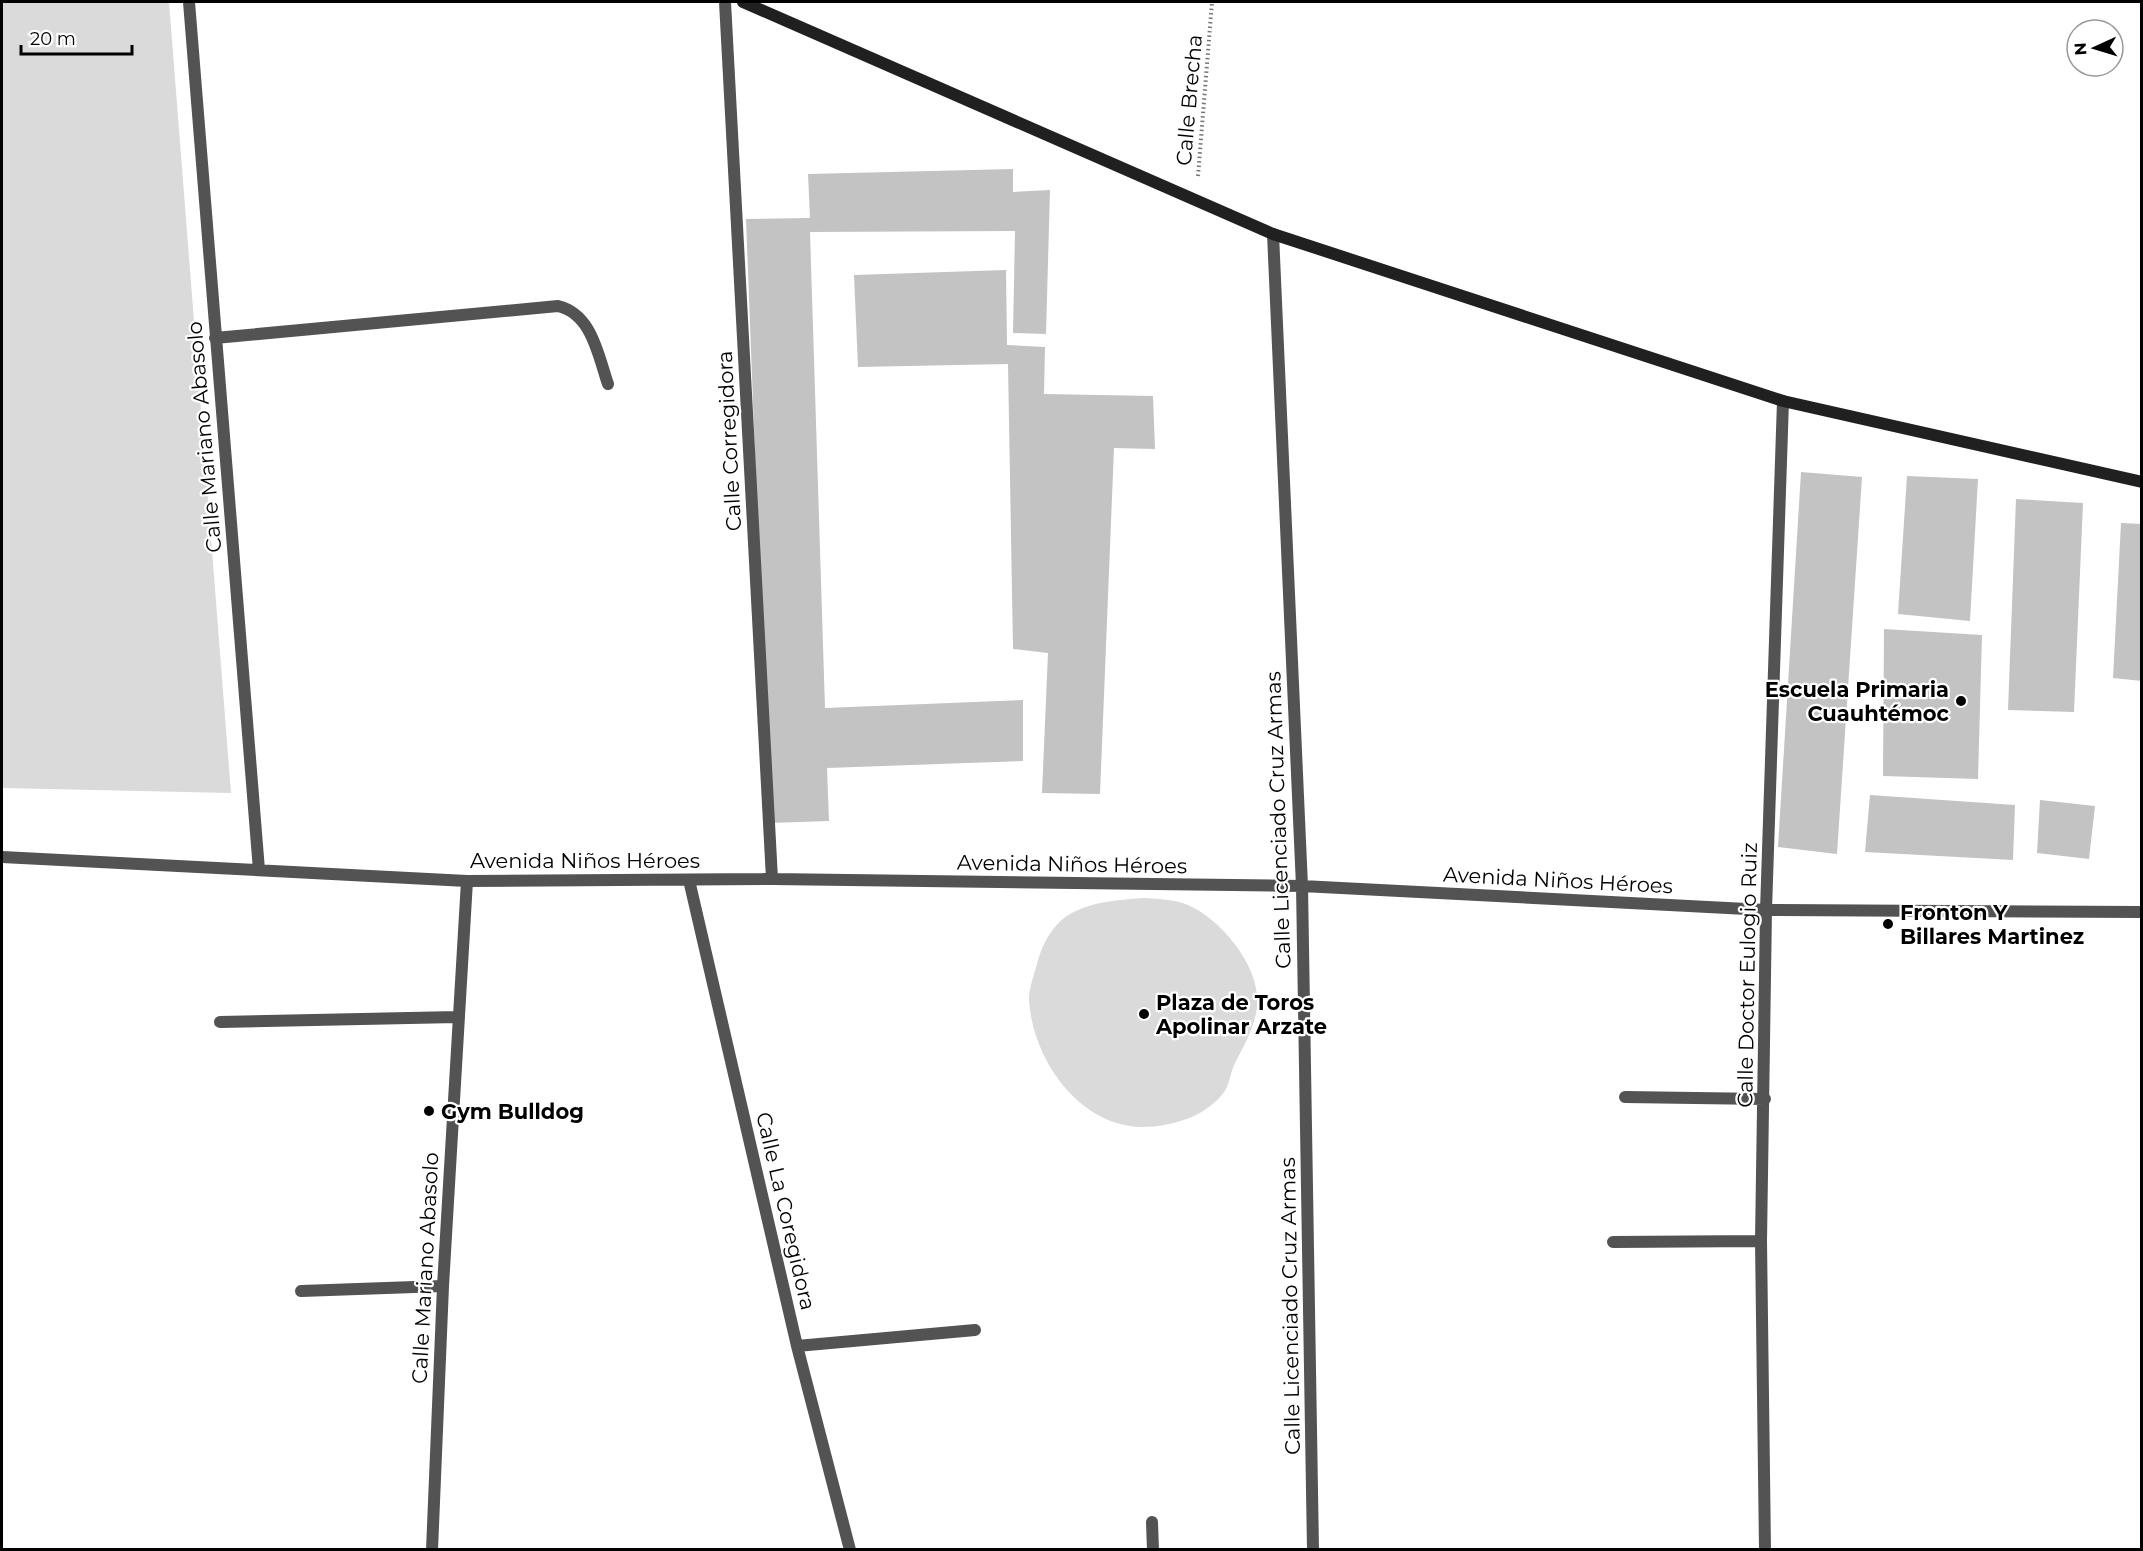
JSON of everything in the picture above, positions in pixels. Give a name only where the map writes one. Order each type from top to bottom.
[{"type":"street","name":"Calle Mariano Abasolo","points":[[189,2],[260,870]]},
{"type":"street","name":"Calle Corregidora","points":[[725,2],[772,879]]},
{"type":"street","points":[[743,2],[1273,234],[1783,401],[2142,482]]},
{"type":"street","name":"Calle Licenciado Cruz Armas","points":[[1273,234],[1302,886],[1313,1550]]},
{"type":"street","points":[[215,338],[558,306],[571,309],[588,328],[608,384]]},
{"type":"street","name":"Calle Doctor Eulogio Ruiz","points":[[1765,1550],[1761,1241],[1765,1099],[1766,910],[1783,401]]},
{"type":"street","name":"Avenida Niños Héroes","points":[[2,857],[467,880],[772,879],[1302,886],[1766,910],[2142,912]]},
{"type":"street","name":"Calle Mariano Abasolo","points":[[432,1550],[457,1017],[467,880]]},
{"type":"street","name":"Calle La Coregidora","points":[[689,880],[797,1346],[850,1550]]},
{"type":"street","points":[[220,1022],[457,1017]]},
{"type":"street","points":[[1624,1097],[1765,1099]]},
{"type":"street","points":[[1613,1242],[1761,1241]]},
{"type":"street","points":[[301,1291],[443,1286]]},
{"type":"street","points":[[797,1346],[975,1330]]},
{"type":"street","points":[[1152,1522],[1153,1550]]},
{"type":"path","name":"Calle Brecha","points":[[1196,201],[1212,2]]},
{"type":"shaded area","points":[[2,2],[169,2],[231,793],[2,788]]},
{"type":"shaded area","name":"Plaza de Toros Apolinar Arzate","points":[[1143,898],[1183,903],[1214,922],[1237,947],[1246,962],[1257,993],[1257,1008],[1254,1023],[1226,1089],[1219,1098],[1200,1113],[1189,1118],[1165,1125],[1142,1127],[1119,1124],[1098,1115],[1079,1102],[1063,1085],[1049,1066],[1039,1044],[1032,1022],[1029,999],[1041,951],[1050,933],[1059,922],[1072,913],[1092,905]]},
{"type":"building","points":[[1013,169],[1013,192],[1050,190],[1046,334],[1013,333],[1015,231],[810,232],[825,708],[1023,700],[1023,761],[827,768],[829,821],[769,823],[746,219],[810,218],[808,174]]},
{"type":"building","points":[[1006,270],[1007,345],[1045,347],[1044,394],[1153,396],[1155,449],[1114,448],[1100,794],[1042,793],[1048,653],[1013,649],[1008,364],[858,367],[854,275]]},
{"type":"building","points":[[1801,472],[1862,477],[1837,854],[1778,847]]},
{"type":"building","points":[[1907,476],[1978,479],[1970,621],[1898,614]]},
{"type":"building","points":[[2016,499],[2083,503],[2074,712],[2008,710]]},
{"type":"building","points":[[2121,523],[2142,524],[2142,681],[2113,678]]},
{"type":"building","points":[[1884,629],[1982,635],[1978,779],[1883,776]]},
{"type":"building","points":[[1870,795],[2015,805],[2013,860],[1865,852]]},
{"type":"building","points":[[2040,800],[2095,806],[2089,859],[2037,853]]},
{"type":"place","name":"Escuela Primaria Cuauhtémoc","points":[[1961,701]]},
{"type":"place","name":"Fronton Y Billares Martinez","points":[[1888,924]]},
{"type":"place","name":"Plaza de Toros Apolinar Arzate","points":[[1144,1014]]},
{"type":"place","name":"Gym Bulldog","points":[[429,1111]]}]
